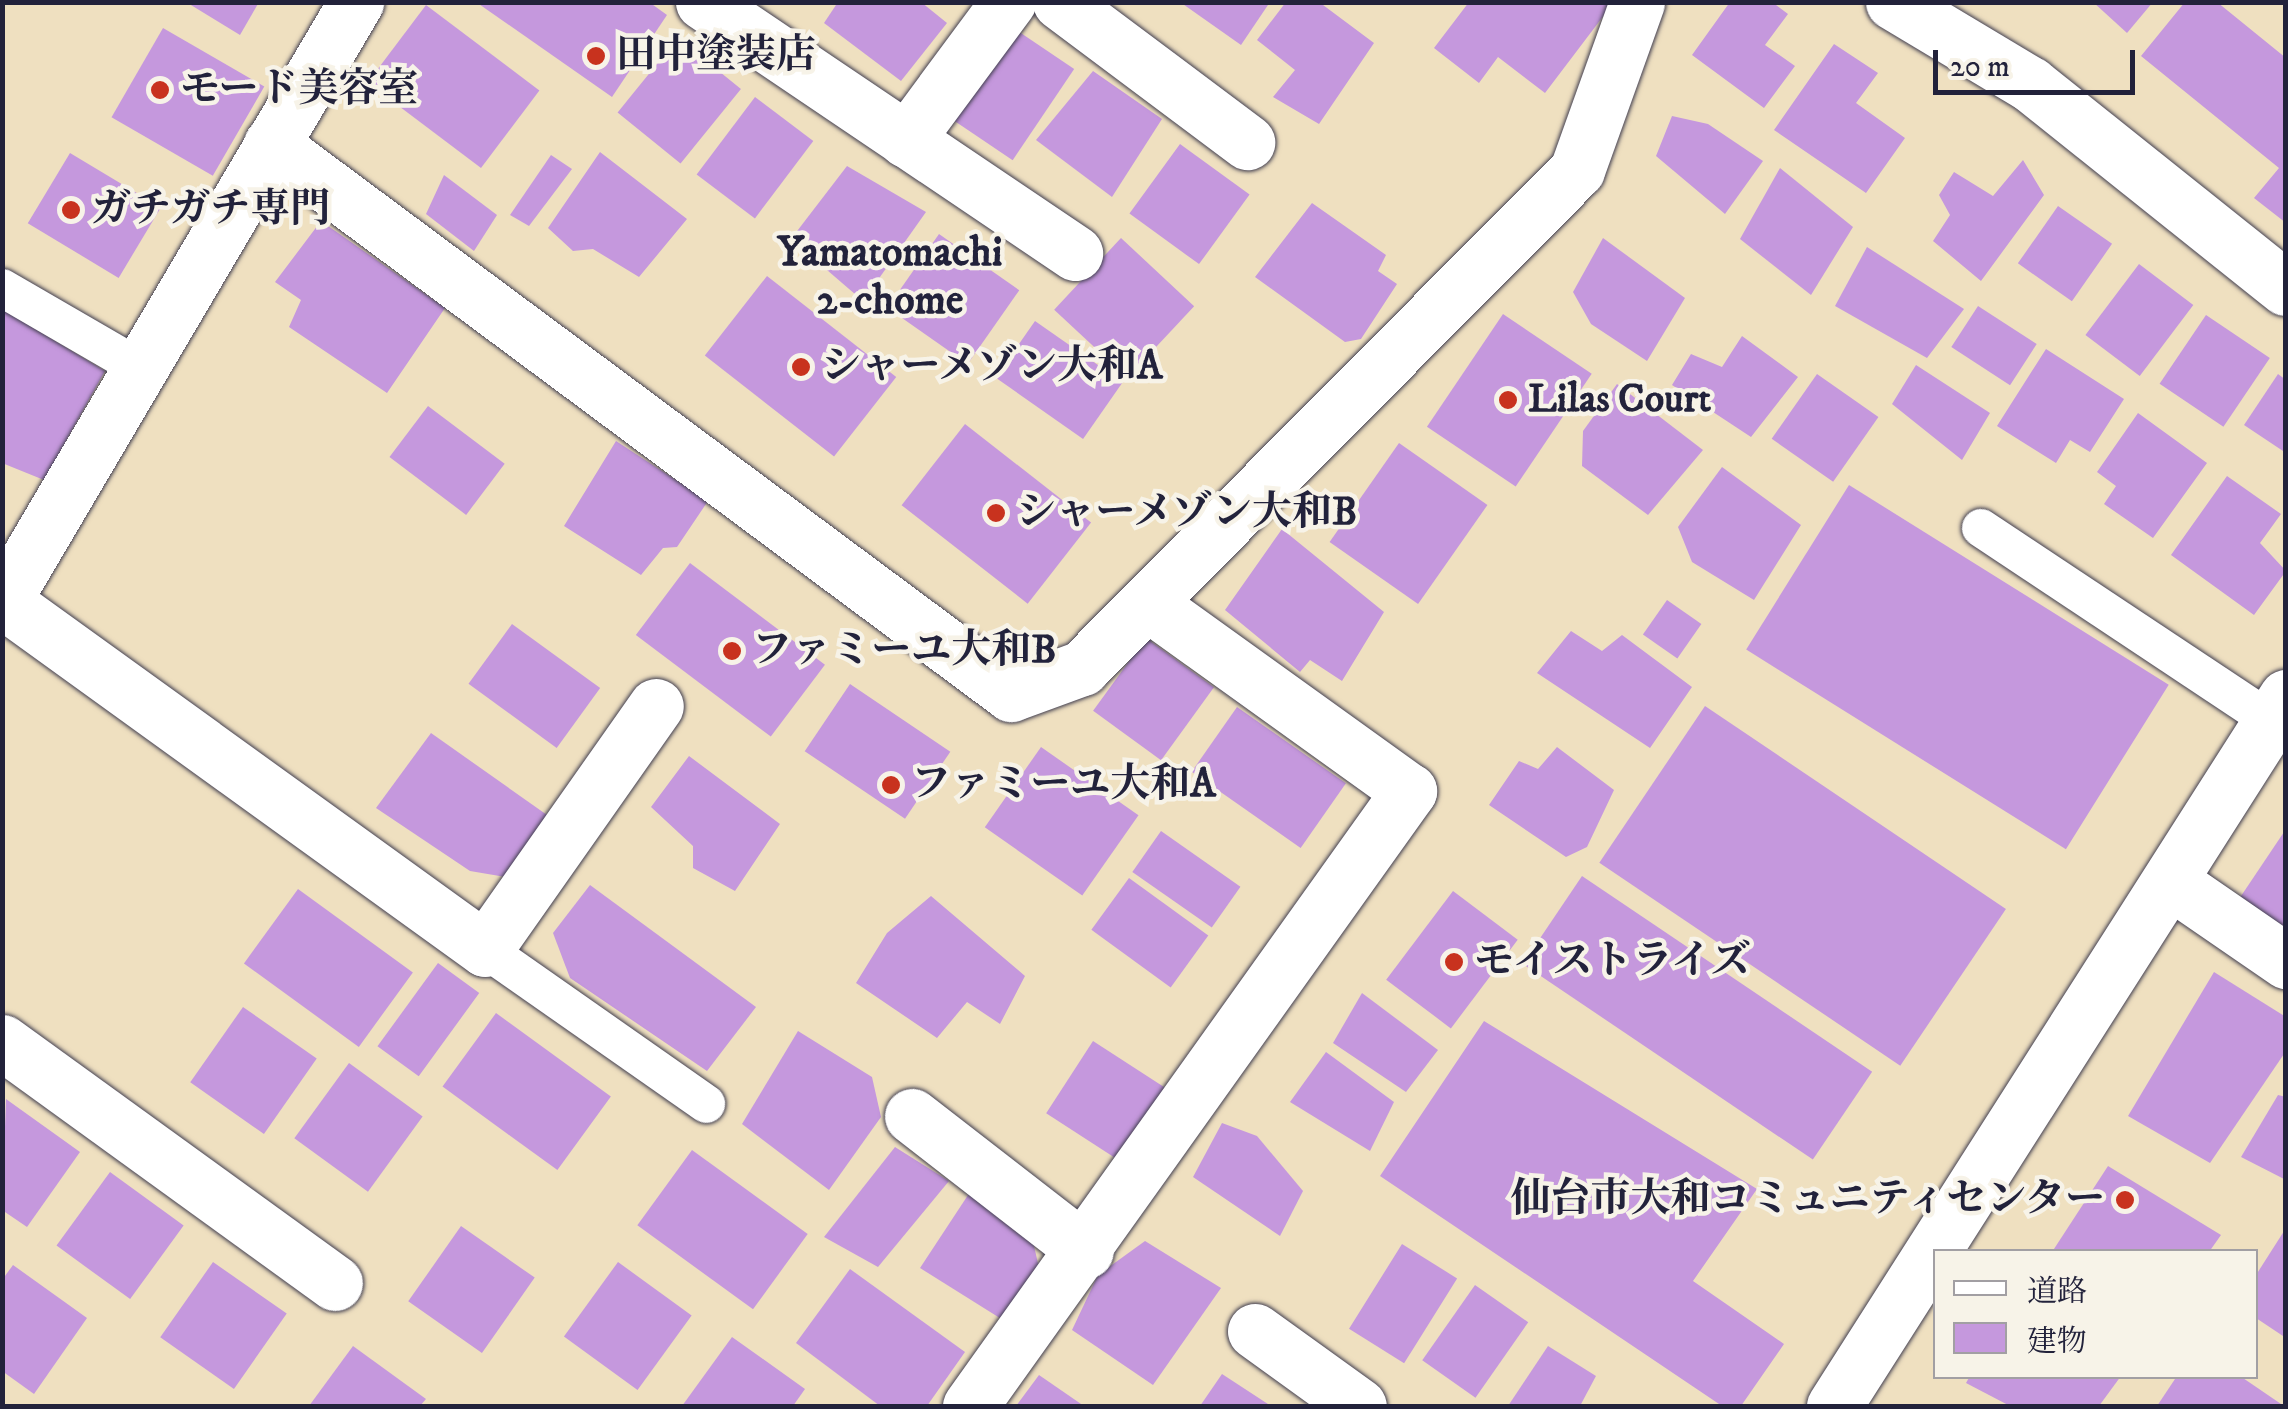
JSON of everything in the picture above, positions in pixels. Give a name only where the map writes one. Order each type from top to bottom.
[{"type":"street","points":[[356,2],[3,602],[485,950],[656,706]]},
{"type":"street","points":[[703,2],[1076,252]]},
{"type":"street","points":[[906,140],[1008,2]]},
{"type":"street","points":[[1060,2],[1247,142]]},
{"type":"street","points":[[271,144],[1011,694],[1082,668],[1577,170],[1637,2]]},
{"type":"street","points":[[1905,5],[2030,84],[2286,288]]},
{"type":"street","points":[[970,1406],[1086,1251],[1409,791],[1147,603]]},
{"type":"street","points":[[1935,1249],[2278,709]]},
{"type":"street","points":[[2170,882],[2286,961]]},
{"type":"street","points":[[2,1042],[335,1283]]},
{"type":"street","points":[[912,1116],[1086,1251]]},
{"type":"street","points":[[1834,1406],[1933,1252]]},
{"type":"street","points":[[1255,1332],[1359,1406]]},
{"type":"lane","points":[[2,288],[140,368]]},
{"type":"lane","points":[[1981,528],[2278,709]]},
{"type":"lane","points":[[485,950],[706,1104]]},
{"type":"building","points":[[186,2],[259,2],[240,35]]},
{"type":"building","name":"田中塗装店","points":[[476,2],[649,2],[667,15],[612,97]]},
{"type":"building","points":[[838,2],[921,2],[947,23],[901,81],[824,23]]},
{"type":"building","points":[[1180,2],[1270,2],[1241,45]]},
{"type":"building","points":[[1286,2],[1319,2],[1374,43],[1319,124],[1273,97],[1295,70],[1257,40]]},
{"type":"building","points":[[1469,2],[1614,2],[1545,93],[1498,57],[1479,83],[1434,48]]},
{"type":"building","points":[[1730,2],[1772,2],[1788,14],[1765,45],[1795,66],[1764,108],[1692,55]]},
{"type":"building","points":[[2093,2],[2153,2],[2127,33]]},
{"type":"building","points":[[2185,2],[2217,2],[2286,58],[2286,223],[2254,198],[2279,168],[2141,56]]},
{"type":"building","points":[[426,5],[539,90],[481,168],[368,82]]},
{"type":"building","points":[[1012,27],[1074,69],[1013,160],[950,118]]},
{"type":"building","points":[[163,28],[264,86],[213,176],[112,117]]},
{"type":"building","points":[[678,38],[741,89],[681,164],[618,113]]},
{"type":"building","points":[[1834,44],[1878,73],[1856,103],[1905,138],[1866,193],[1774,130]]},
{"type":"building","points":[[1093,71],[1162,119],[1112,197],[1036,140]]},
{"type":"building","points":[[755,97],[813,141],[755,218],[697,174]]},
{"type":"building","points":[[1672,116],[1708,124],[1763,161],[1725,214],[1656,156]]},
{"type":"building","points":[[1180,144],[1250,195],[1199,264],[1129,214]]},
{"type":"building","points":[[600,152],[687,219],[639,277],[593,249],[573,251],[548,228]]},
{"type":"building","points":[[70,153],[161,208],[119,278],[28,223]]},
{"type":"building","points":[[551,155],[572,169],[529,226],[510,215]]},
{"type":"building","points":[[2023,160],[2044,195],[1981,281],[1933,241],[1950,215],[1939,195],[1954,172],[1993,196]]},
{"type":"building","points":[[847,166],[926,212],[863,301],[791,239]]},
{"type":"building","points":[[1780,168],[1853,227],[1811,295],[1740,239]]},
{"type":"building","points":[[444,175],[497,215],[474,251],[426,214]]},
{"type":"building","points":[[1312,203],[1386,255],[1378,271],[1397,284],[1361,339],[1345,342],[1255,277]]},
{"type":"building","points":[[2058,206],[2112,244],[2072,301],[2018,263]]},
{"type":"building","points":[[321,221],[445,308],[387,393],[289,327],[301,300],[275,282]]},
{"type":"building","points":[[939,234],[1019,290],[968,364],[887,308]]},
{"type":"building","points":[[1121,238],[1194,306],[1127,378],[1054,310]]},
{"type":"building","points":[[1603,238],[1685,298],[1647,361],[1591,324],[1573,292]]},
{"type":"building","points":[[1867,247],[1964,309],[1927,358],[1835,306]]},
{"type":"building","points":[[2139,264],[2193,305],[2140,376],[2085,335]]},
{"type":"building","name":"シャーメゾン大和A","points":[[767,276],[896,377],[834,457],[705,356]]},
{"type":"building","points":[[1978,306],[2037,344],[2010,385],[1951,347]]},
{"type":"building","points":[[2,309],[105,371],[44,480],[2,463]]},
{"type":"building","name":"Lilas Court","points":[[1503,314],[1592,374],[1516,487],[1427,427]]},
{"type":"building","points":[[2206,315],[2270,358],[2223,427],[2160,384]]},
{"type":"building","points":[[1035,321],[1123,382],[1083,439],[995,378]]},
{"type":"building","points":[[1742,336],[1798,377],[1751,437],[1672,385],[1691,354],[1722,367]]},
{"type":"building","points":[[2046,349],[2124,399],[2090,452],[2070,440],[2056,463],[1997,426]]},
{"type":"building","points":[[1916,365],[1990,413],[1962,460],[1892,404]]},
{"type":"building","points":[[1817,374],[1878,417],[1833,482],[1772,439]]},
{"type":"building","points":[[2278,374],[2286,380],[2286,453],[2244,425]]},
{"type":"building","points":[[1617,384],[1703,450],[1648,515],[1582,466],[1583,431]]},
{"type":"building","points":[[428,406],[505,464],[466,515],[389,457]]},
{"type":"building","points":[[2138,413],[2207,463],[2153,538],[2104,504],[2116,486],[2097,472]]},
{"type":"building","name":"シャーメゾン大和B","points":[[965,424],[1091,523],[1028,604],[902,505]]},
{"type":"building","points":[[616,441],[708,501],[677,547],[663,548],[641,575],[564,526]]},
{"type":"building","points":[[1399,443],[1487,505],[1418,604],[1330,542]]},
{"type":"building","points":[[1722,467],[1801,525],[1754,600],[1692,562],[1678,527]]},
{"type":"building","points":[[2227,476],[2281,514],[2260,543],[2286,571],[2254,615],[2171,555]]},
{"type":"building","points":[[1849,485],[2169,685],[2066,849],[1746,650]]},
{"type":"building","points":[[1282,529],[1384,612],[1342,681],[1310,660],[1300,672],[1225,610]]},
{"type":"building","name":"ファミーユ大和B","points":[[690,563],[825,665],[771,737],[636,635]]},
{"type":"building","points":[[1667,600],[1701,624],[1677,658],[1643,634]]},
{"type":"building","points":[[512,624],[600,688],[557,748],[469,684]]},
{"type":"building","points":[[1571,631],[1602,651],[1622,635],[1692,687],[1650,748],[1537,673]]},
{"type":"building","points":[[1146,638],[1214,687],[1161,760],[1093,711]]},
{"type":"building","name":"ファミーユ大和A","points":[[850,684],[950,752],[905,819],[805,751]]},
{"type":"building","points":[[1705,706],[2006,909],[1900,1066],[1599,863]]},
{"type":"building","points":[[1237,707],[1346,783],[1301,848],[1192,772]]},
{"type":"building","points":[[431,733],[557,822],[512,878],[470,871],[376,808]]},
{"type":"building","points":[[1041,747],[1138,815],[1082,896],[985,827]]},
{"type":"building","points":[[1557,747],[1614,790],[1587,847],[1566,857],[1489,805],[1519,761],[1538,769]]},
{"type":"building","points":[[689,756],[780,824],[735,891],[693,868],[693,846],[651,807]]},
{"type":"building","points":[[2286,829],[2286,935],[2237,902]]},
{"type":"building","points":[[1161,831],[1240,887],[1212,928],[1132,872]]},
{"type":"building","points":[[1582,876],[1872,1072],[1813,1160],[1523,964]]},
{"type":"building","points":[[1129,878],[1208,936],[1171,987],[1091,930]]},
{"type":"building","points":[[590,885],[756,1007],[707,1071],[570,978],[553,933]]},
{"type":"building","points":[[298,889],[413,972],[359,1047],[244,963]]},
{"type":"building","name":"モイストライズ","points":[[1453,891],[1518,940],[1451,1028],[1386,980]]},
{"type":"building","points":[[931,896],[1025,976],[1000,1024],[967,1002],[937,1038],[856,983],[887,933]]},
{"type":"building","points":[[438,963],[479,993],[419,1076],[377,1046]]},
{"type":"building","points":[[2214,972],[2286,1017],[2286,1051],[2210,1163],[2128,1116]]},
{"type":"building","points":[[1362,993],[1438,1050],[1406,1092],[1333,1043]]},
{"type":"building","points":[[243,1007],[317,1059],[264,1134],[190,1082]]},
{"type":"building","points":[[496,1013],[611,1096],[557,1170],[443,1087]]},
{"type":"building","points":[[1484,1021],[1757,1189],[1693,1281],[1784,1344],[1741,1406],[1722,1406],[1380,1176]]},
{"type":"building","points":[[798,1031],[872,1077],[881,1117],[829,1190],[742,1124]]},
{"type":"building","points":[[1093,1041],[1175,1094],[1128,1167],[1046,1113]]},
{"type":"building","points":[[1326,1052],[1394,1102],[1370,1151],[1290,1102]]},
{"type":"building","points":[[349,1063],[423,1116],[368,1192],[294,1138]]},
{"type":"building","points":[[2278,1095],[2286,1097],[2286,1180],[2241,1157]]},
{"type":"building","points":[[6,1099],[80,1152],[27,1227],[2,1210]]},
{"type":"building","points":[[1222,1123],[1257,1136],[1303,1191],[1280,1236],[1193,1177]]},
{"type":"building","points":[[895,1147],[949,1181],[878,1267],[824,1237]]},
{"type":"building","points":[[692,1150],[808,1234],[753,1309],[637,1225]]},
{"type":"building","name":"仙台市大和コミュニティセンター","points":[[2108,1166],[2221,1235],[2211,1249],[2054,1249]]},
{"type":"building","points":[[110,1172],[184,1225],[130,1299],[57,1246]]},
{"type":"building","points":[[972,1189],[1031,1233],[1040,1272],[1003,1320],[920,1268]]},
{"type":"building","points":[[461,1226],[535,1278],[482,1353],[408,1301]]},
{"type":"building","points":[[2286,1228],[2286,1338],[2258,1319],[2258,1272]]},
{"type":"building","points":[[1145,1241],[1221,1288],[1153,1385],[1072,1330],[1098,1275]]},
{"type":"building","points":[[1402,1244],[1457,1278],[1404,1363],[1349,1329]]},
{"type":"building","points":[[213,1262],[287,1314],[234,1389],[160,1337]]},
{"type":"building","points":[[618,1262],[692,1315],[638,1390],[564,1336]]},
{"type":"building","points":[[13,1265],[87,1318],[34,1394],[2,1371],[2,1280]]},
{"type":"building","points":[[850,1269],[965,1352],[927,1406],[880,1406],[796,1343]]},
{"type":"building","points":[[1475,1285],[1528,1322],[1475,1398],[1422,1360]]},
{"type":"building","points":[[732,1337],[805,1389],[793,1406],[682,1406]]},
{"type":"building","points":[[353,1346],[426,1399],[420,1406],[309,1406]]},
{"type":"building","points":[[1548,1346],[1596,1376],[1580,1406],[1508,1406]]},
{"type":"building","points":[[1222,1374],[1271,1406],[1200,1406]]},
{"type":"building","points":[[1039,1375],[1084,1406],[1016,1406]]},
{"type":"building","points":[[1968,1379],[2119,1379],[2099,1406],[2010,1406],[1966,1383]]},
{"type":"building","points":[[2175,1379],[2244,1379],[2284,1406],[2157,1406]]},
{"type":"place","name":"田中塗装店","points":[[596,56]]},
{"type":"place","name":"モード美容室","points":[[160,90]]},
{"type":"place","name":"ガチガチ専門","points":[[71,210]]},
{"type":"place","name":"シャーメゾン大和A","points":[[801,367]]},
{"type":"place","name":"Lilas Court","points":[[1508,400]]},
{"type":"place","name":"シャーメゾン大和B","points":[[996,513]]},
{"type":"place","name":"ファミーユ大和B","points":[[732,651]]},
{"type":"place","name":"ファミーユ大和A","points":[[891,785]]},
{"type":"place","name":"モイストライズ","points":[[1454,962]]},
{"type":"place","name":"仙台市大和コミュニティセンター","points":[[2125,1200]]},
{"type":"district","name":"Yamatomachi 2-chome","points":[[890,277]]}]
